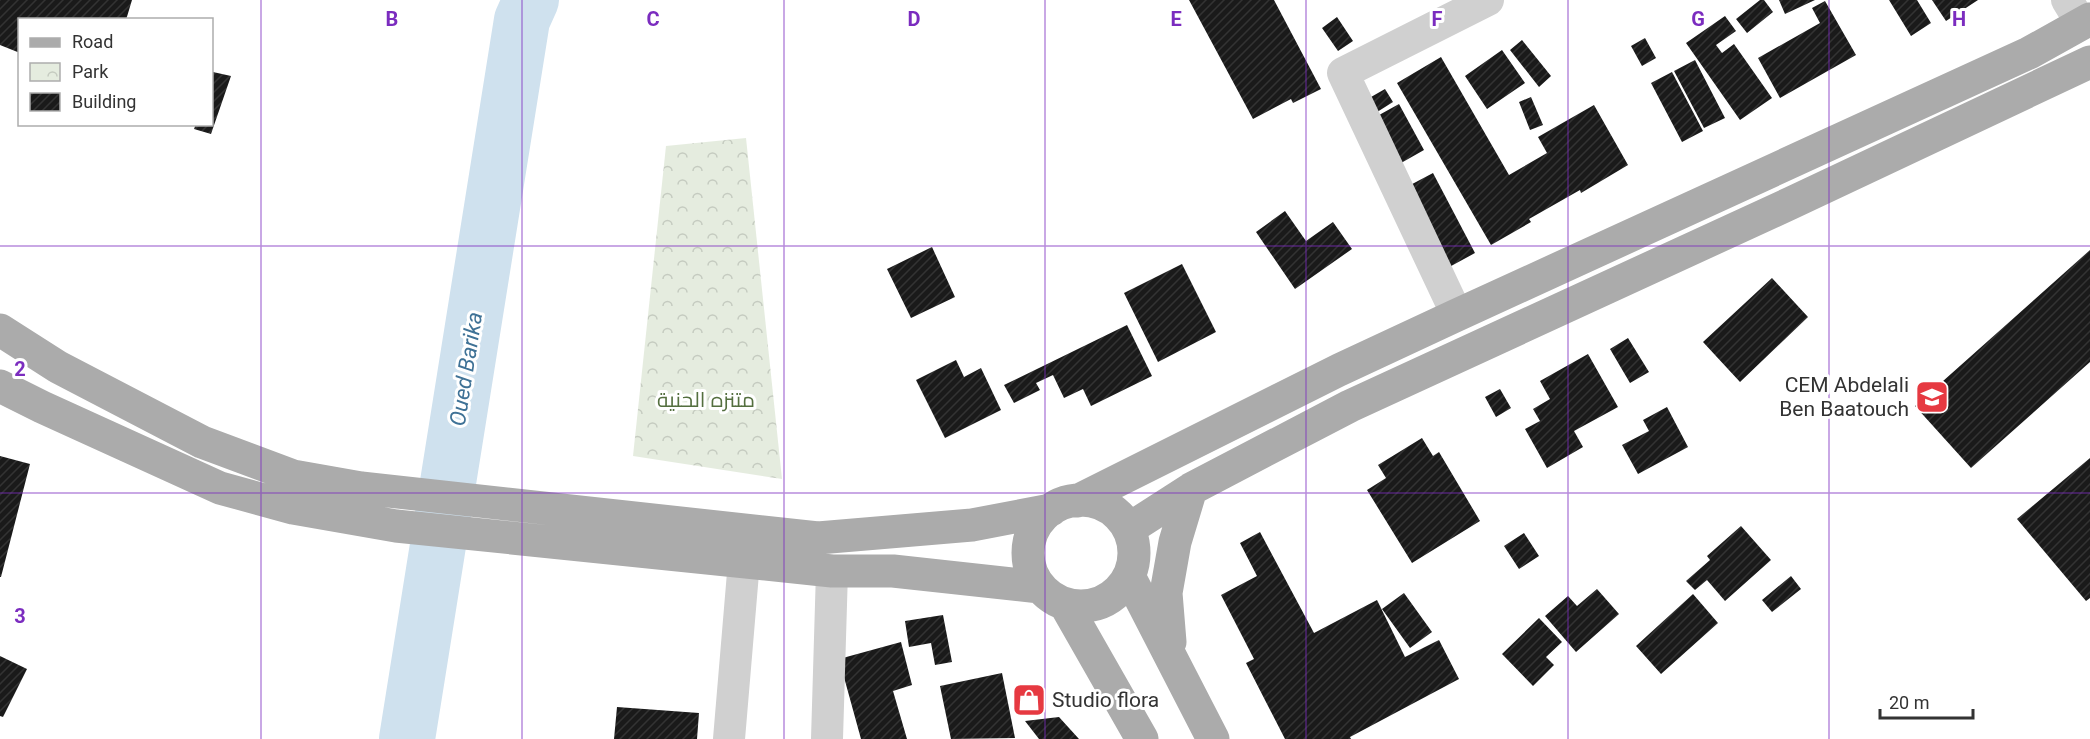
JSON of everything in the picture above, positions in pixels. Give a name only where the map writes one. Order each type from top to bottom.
[{"type":"main road","points":[[1142,739],[1052,595],[1032,572],[1029,555],[1031,538],[1039,522],[1064,506],[1340,370],[2028,53],[2079,14]]},
{"type":"main road","points":[[1129,529],[1191,489],[1350,406],[1791,203],[2090,62]]},
{"type":"main road","points":[[0,330],[58,367],[202,442],[293,476],[661,537],[744,561],[832,571],[893,571],[1052,595],[1080,606],[1096,604],[1110,598],[1129,576],[1134,560],[1134,544],[1129,529],[1112,510],[1101,504],[1064,506],[972,525],[818,538],[661,537],[396,526],[293,508],[220,488],[138,452],[0,386]]},
{"type":"main road","points":[[1171,656],[1166,593],[1176,542],[1191,489]]},
{"type":"main road","points":[[1129,576],[1213,739]]},
{"type":"street","points":[[1457,315],[1343,73],[1488,0]]},
{"type":"street","points":[[729,739],[744,561]]},
{"type":"street","points":[[827,739],[832,571]]},
{"type":"green space","name":"متنزه الحنية","points":[[746,138],[782,479],[633,456],[666,146]]},
{"type":"building","points":[[0,0],[132,0],[127,18],[18,18],[18,52],[0,45]]},
{"type":"building","points":[[1189,0],[1274,0],[1321,89],[1293,103],[1291,99],[1253,119]]},
{"type":"building","points":[[1760,0],[1764,0],[1773,12],[1747,33],[1736,19]]},
{"type":"building","points":[[1779,0],[1815,0],[1785,14]]},
{"type":"building","points":[[1889,0],[1917,0],[1931,23],[1911,36]]},
{"type":"building","points":[[1932,0],[1978,0],[1946,21]]},
{"type":"building","points":[[1825,1],[1856,55],[1780,98],[1758,58],[1820,23],[1812,8]]},
{"type":"building","points":[[1725,16],[1736,31],[1716,45],[1722,53],[1734,44],[1772,98],[1740,120],[1686,43]]},
{"type":"building","points":[[1337,17],[1353,41],[1338,51],[1322,28]]},
{"type":"building","points":[[1645,38],[1656,58],[1642,66],[1631,46]]},
{"type":"building","points":[[1522,40],[1551,76],[1539,87],[1510,50]]},
{"type":"building","points":[[1502,50],[1525,83],[1487,109],[1465,76]]},
{"type":"building","points":[[1441,57],[1509,175],[1547,153],[1538,137],[1594,105],[1628,165],[1581,193],[1580,190],[1529,219],[1531,222],[1491,245],[1397,83]]},
{"type":"building","points":[[1695,60],[1725,118],[1704,128],[1674,71]]},
{"type":"building","points":[[213,72],[231,76],[211,134],[194,129],[195,126],[213,126]]},
{"type":"building","points":[[1672,72],[1703,131],[1682,142],[1651,83]]},
{"type":"building","points":[[1385,89],[1393,102],[1366,119],[1357,105]]},
{"type":"building","points":[[1531,97],[1543,125],[1530,130],[1519,102]]},
{"type":"building","points":[[1399,104],[1424,150],[1387,171],[1361,125]]},
{"type":"building","points":[[1433,173],[1475,253],[1442,271],[1399,191]]},
{"type":"building","points":[[1285,211],[1306,241],[1333,222],[1352,249],[1295,289],[1256,232]]},
{"type":"building","points":[[932,247],[955,297],[911,318],[887,269]]},
{"type":"building","points":[[2090,250],[2090,362],[1971,468],[1915,406]]},
{"type":"building","points":[[1182,264],[1216,332],[1158,362],[1124,293]]},
{"type":"building","points":[[1772,278],[1808,317],[1740,382],[1703,342]]},
{"type":"building","points":[[1127,325],[1152,376],[1091,406],[1083,389],[1064,398],[1053,375],[1036,383],[1040,390],[1014,403],[1004,385]]},
{"type":"building","points":[[1628,338],[1649,372],[1630,383],[1610,349]]},
{"type":"building","points":[[1588,354],[1618,407],[1574,431],[1583,447],[1547,468],[1525,429],[1540,421],[1533,409],[1550,399],[1540,381]]},
{"type":"building","points":[[956,360],[964,377],[981,368],[1001,410],[945,438],[916,380]]},
{"type":"building","points":[[1500,389],[1511,408],[1496,417],[1485,397]]},
{"type":"building","points":[[1667,407],[1688,447],[1638,474],[1622,445],[1649,431],[1643,420]]},
{"type":"building","points":[[1422,438],[1433,456],[1439,452],[1480,521],[1412,563],[1367,490],[1386,478],[1378,465]]},
{"type":"building","points":[[0,456],[30,464],[1,577],[0,577]]},
{"type":"building","points":[[2090,458],[2090,598],[2086,601],[2017,519]]},
{"type":"building","points":[[1741,526],[1771,560],[1725,601],[1707,580],[1695,590],[1686,581],[1710,560],[1707,556]]},
{"type":"building","points":[[1260,532],[1314,633],[1377,600],[1405,657],[1439,640],[1459,679],[1350,737],[1351,739],[1285,739],[1246,663],[1254,659],[1221,595],[1257,576],[1240,543]]},
{"type":"building","points":[[1524,533],[1539,556],[1519,569],[1504,546]]},
{"type":"building","points":[[1791,576],[1801,589],[1772,612],[1762,600]]},
{"type":"building","points":[[1597,589],[1619,614],[1576,652],[1545,616],[1568,596],[1577,606]]},
{"type":"building","points":[[1404,593],[1432,632],[1410,648],[1382,609]]},
{"type":"building","points":[[1693,594],[1718,623],[1661,674],[1636,646]]},
{"type":"building","points":[[943,615],[952,662],[935,665],[931,643],[909,647],[905,621]]},
{"type":"building","points":[[1539,618],[1562,642],[1546,657],[1554,665],[1533,686],[1502,654]]},
{"type":"building","points":[[901,642],[912,685],[893,691],[907,739],[861,739],[839,659]]},
{"type":"building","points":[[0,656],[27,669],[3,717],[0,716]]},
{"type":"building","points":[[1002,673],[1015,738],[951,739],[940,686]]},
{"type":"building","points":[[617,707],[699,713],[697,739],[614,739]]},
{"type":"building","points":[[1059,717],[1079,739],[1039,739],[1025,721]]},
{"type":"waterway","name":"Oued Barika","points":[[407,739],[522,20],[531,0]]},
{"type":"place","name":"CEM Abdelali Ben Baatouch","points":[[1932,397]]},
{"type":"place","name":"Studio flora","points":[[1029,700]]}]
